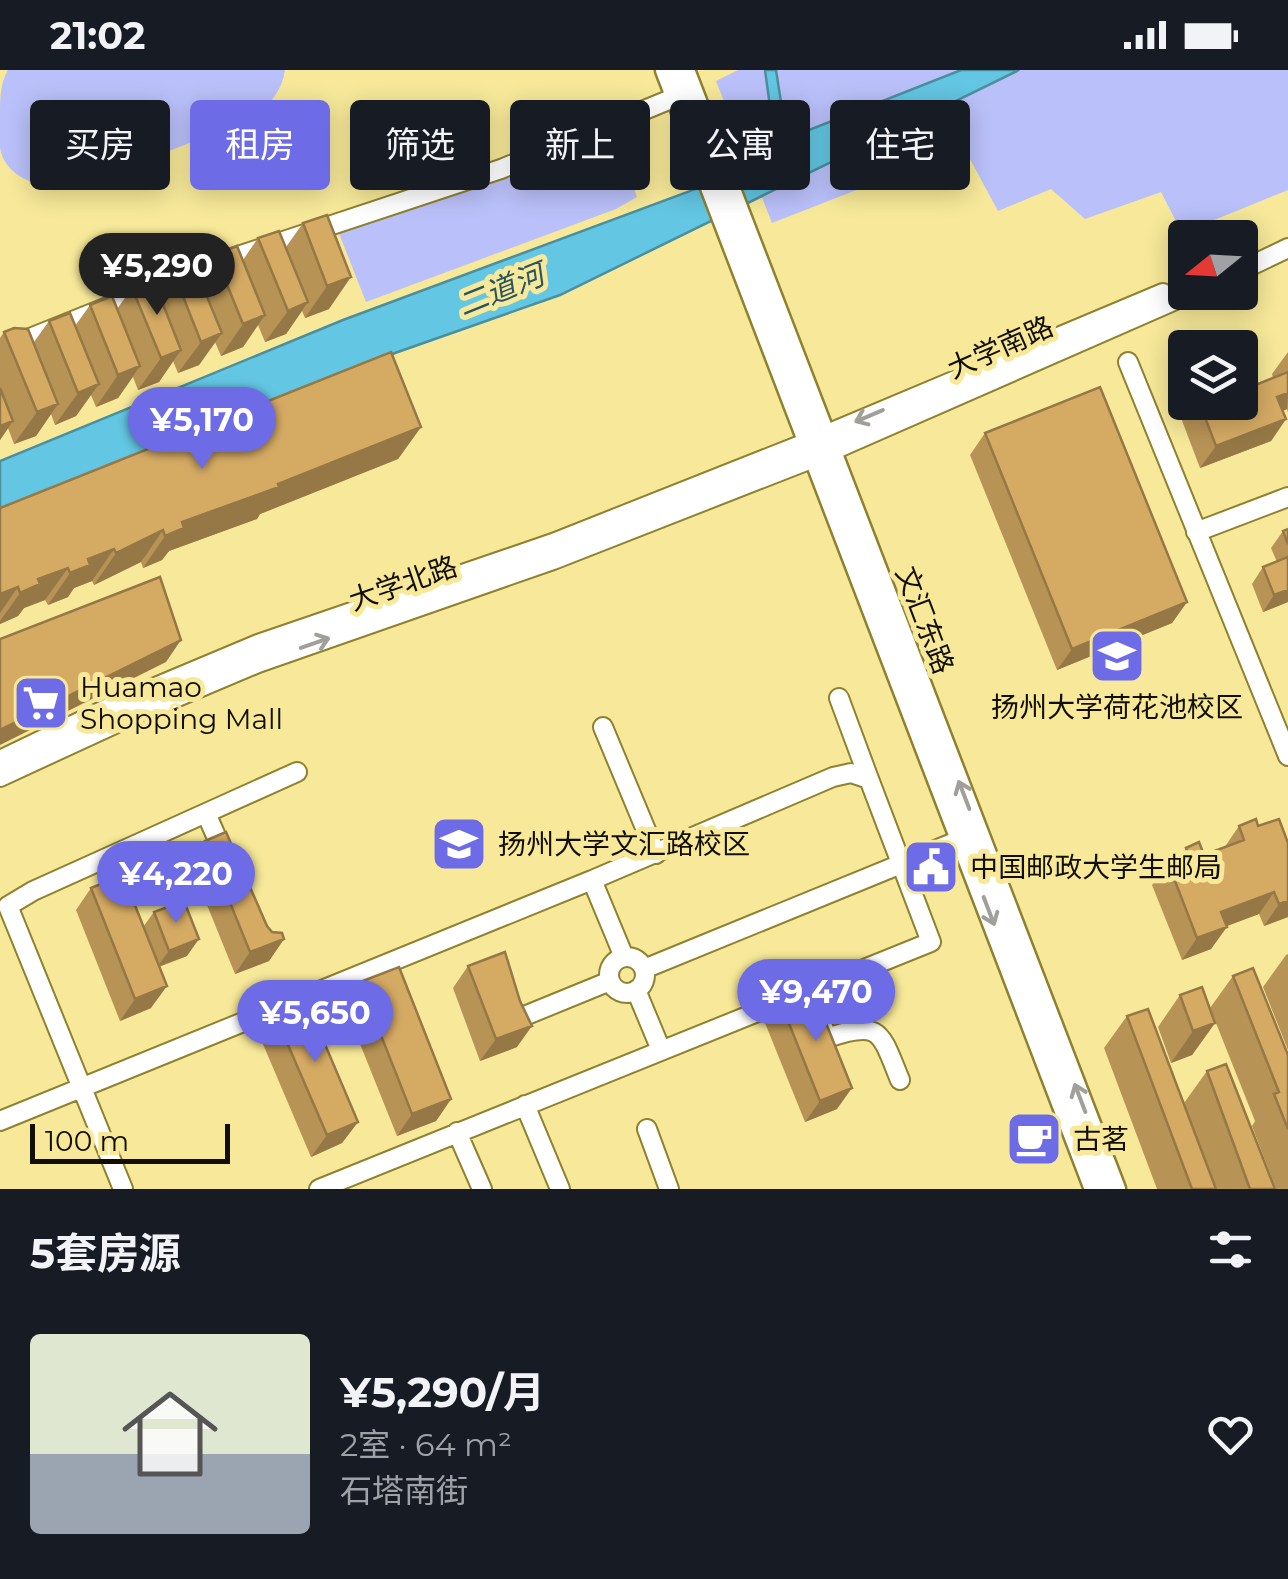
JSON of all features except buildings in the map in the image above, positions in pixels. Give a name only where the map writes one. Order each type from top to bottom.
[{"type":"main road","name":"文汇东路","points":[[666,70],[678,100]]},
{"type":"main road","name":"文汇东路","points":[[684,70],[693,100]]},
{"type":"main road","name":"文汇东路","points":[[721,190],[970,835],[1115,1189]]},
{"type":"main road","name":"文汇东路","points":[[970,835],[1095,1189]]},
{"type":"street","points":[[0,350],[220,262],[501,169],[676,97]]},
{"type":"street","points":[[1258,250],[1288,236]]},
{"type":"street","points":[[1258,262],[1288,248]]},
{"type":"street","name":"大学南路","points":[[818,447],[1168,292]]},
{"type":"street","name":"大学南路","points":[[818,447],[1168,303]]},
{"type":"street","points":[[1128,362],[1288,756]]},
{"type":"street","name":"大学北路","points":[[0,760],[127,699],[258,644],[818,447]]},
{"type":"street","name":"大学北路","points":[[0,778],[258,663],[553,560],[818,447]]},
{"type":"street","points":[[1196,532],[1288,497]]},
{"type":"street","points":[[319,1189],[931,942],[839,698]]},
{"type":"street","points":[[603,727],[656,854]]},
{"type":"street","points":[[123,1189],[8,906],[297,772]]},
{"type":"street","points":[[0,1120],[656,854],[832,777],[851,772],[869,779]]},
{"type":"street","points":[[206,813],[234,878]]},
{"type":"street","points":[[644,969],[970,835]]},
{"type":"street","points":[[592,880],[624,957]]},
{"type":"street","points":[[624,957],[635,959],[644,969],[644,980],[636,990],[624,992],[610,981],[612,964],[624,957]]},
{"type":"street","points":[[517,1020],[610,981]]},
{"type":"street","points":[[636,990],[661,1050]]},
{"type":"street","points":[[810,991],[827,1038],[861,1027],[876,1032],[886,1044],[900,1080]]},
{"type":"street","points":[[524,1105],[560,1189]]},
{"type":"street","points":[[647,1129],[669,1189]]},
{"type":"street","points":[[457,1132],[482,1189]]},
{"type":"shaded area","points":[[8,70],[285,70],[271,100],[190,100],[190,143],[170,151],[170,100],[30,100],[30,181],[10,169],[0,148],[2,86]]},
{"type":"shaded area","points":[[738,70],[1288,70],[1288,190],[1214,220],[1175,220],[1161,192],[1085,219],[1051,189],[998,211],[970,159],[970,100],[830,100],[830,190],[856,190],[772,223],[759,190],[810,190],[810,100],[723,100],[716,81]]},
{"type":"shaded area","points":[[510,170],[510,190],[634,190],[637,197],[616,209],[366,302],[338,231],[453,190],[490,190],[490,177]]},
{"type":"water","points":[[765,70],[776,70],[781,100],[769,100]]},
{"type":"water","points":[[961,70],[1019,70],[958,100],[885,100]]},
{"type":"water","points":[[830,122],[830,163],[810,172],[810,130]]},
{"type":"water","name":"二道河","points":[[693,190],[774,190],[560,295],[395,353],[269,407],[0,511],[0,461],[343,320]]},
{"type":"place","name":"扬州大学荷花池校区","points":[[1117,656]]},
{"type":"place","name":"Huamao Shopping Mall","points":[[41,703]]},
{"type":"place","name":"扬州大学文汇路校区","points":[[459,844]]},
{"type":"place","name":"中国邮政大学生邮局","points":[[931,867]]},
{"type":"place","name":"古茗","points":[[1034,1139]]}]
